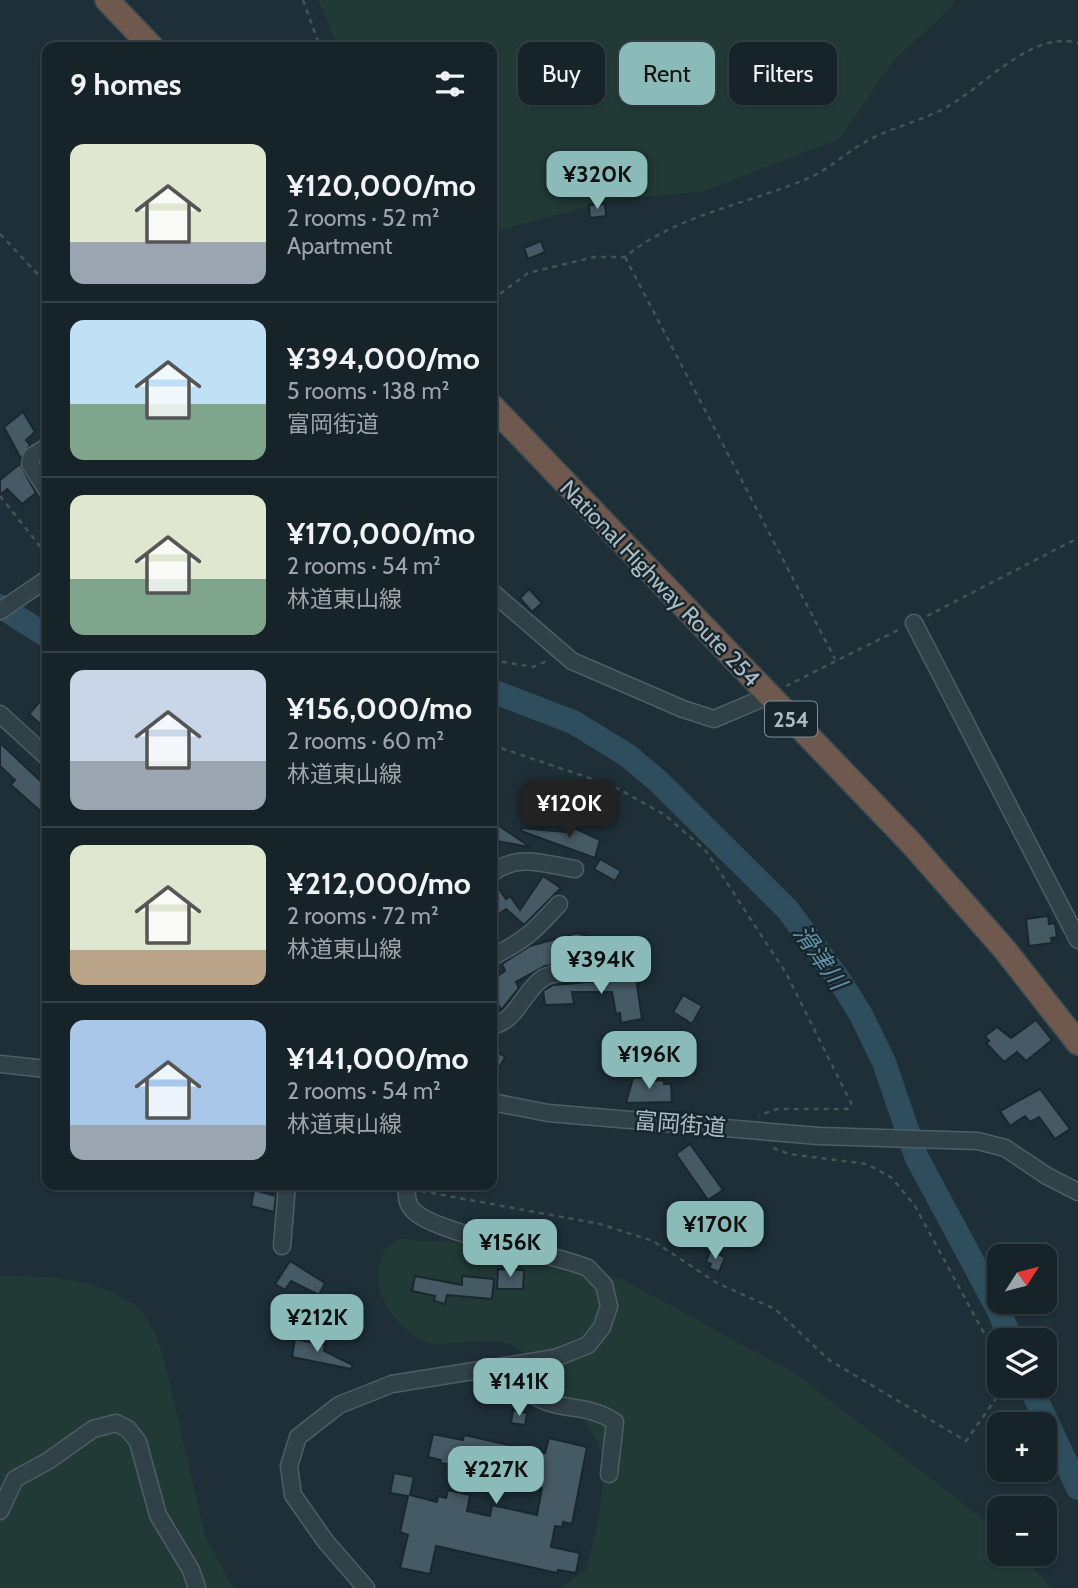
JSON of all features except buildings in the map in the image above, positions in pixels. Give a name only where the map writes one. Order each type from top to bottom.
[{"type":"highway","points":[[107,0],[147,42]]},
{"type":"highway","name":"National Highway Route 254","points":[[497,411],[958,895],[1046,999],[1078,1043]]},
{"type":"street","points":[[42,450],[32,456],[30,464],[42,482]]},
{"type":"street","points":[[0,611],[42,582]]},
{"type":"street","points":[[497,597],[560,654],[683,709],[714,719],[768,696]]},
{"type":"street","points":[[914,622],[1078,940]]},
{"type":"street","points":[[0,714],[42,752]]},
{"type":"street","points":[[500,860],[519,860],[575,869]]},
{"type":"street","points":[[497,954],[526,939],[559,904]]},
{"type":"street","points":[[497,1023],[505,1021],[530,989],[552,974],[630,969]]},
{"type":"street","points":[[0,1064],[42,1068]]},
{"type":"street","name":"富岡街道","points":[[497,1103],[548,1113],[764,1131],[978,1141],[1005,1148],[1047,1176],[1078,1192]]},
{"type":"street","points":[[282,1246],[287,1190]]},
{"type":"street","points":[[366,1588],[326,1542],[293,1495],[289,1466],[298,1437],[340,1405],[392,1384],[555,1358],[588,1345],[607,1318],[608,1296],[604,1285],[588,1268],[437,1224],[421,1217],[407,1202],[408,1190]]},
{"type":"street","points":[[512,1366],[525,1389],[540,1398],[561,1408],[603,1413],[615,1422],[609,1474]]},
{"type":"street","points":[[0,1511],[15,1479],[48,1461],[93,1429],[116,1423],[128,1429],[138,1441],[158,1515],[191,1570],[197,1588]]},
{"type":"path","points":[[303,0],[318,42]]},
{"type":"path","points":[[497,296],[528,273],[566,261],[625,257],[641,244],[672,229],[811,177],[883,133],[940,111],[1037,46],[1067,39],[1078,43]]},
{"type":"path","points":[[0,234],[42,279]]},
{"type":"path","points":[[625,257],[835,659]]},
{"type":"path","points":[[0,496],[42,549]]},
{"type":"path","points":[[497,661],[533,667],[560,654]]},
{"type":"path","points":[[497,747],[613,786],[665,815],[706,851],[786,973],[852,1105],[847,1110],[765,1111],[758,1116],[766,1141],[781,1151],[867,1164],[892,1178],[915,1206],[987,1340]]},
{"type":"path","points":[[424,1190],[600,1224],[653,1241],[717,1283],[775,1309],[829,1360],[966,1441],[996,1398]]},
{"type":"green space","points":[[318,0],[955,0],[951,8],[894,60],[839,139],[704,191],[614,200],[497,231],[497,42],[336,42]]},
{"type":"green space","points":[[400,1239],[483,1244],[622,1279],[796,1374],[987,1522],[987,1566],[1031,1566],[1051,1588],[560,1588],[587,1569],[603,1480],[598,1443],[574,1407],[533,1361],[516,1347],[490,1340],[435,1344],[415,1336],[397,1321],[380,1290],[378,1276],[385,1249]]},
{"type":"green space","points":[[0,1276],[82,1282],[113,1292],[141,1311],[155,1334],[164,1359],[206,1539],[234,1588],[0,1588]]},
{"type":"waterway","name":"滑津川","points":[[0,606],[42,633]]},
{"type":"waterway","name":"滑津川","points":[[497,693],[573,722],[627,755],[658,781],[788,910],[860,1013],[884,1062],[916,1156],[1006,1328]]},
{"type":"waterway","name":"滑津川","points":[[1036,1398],[1078,1488]]}]
